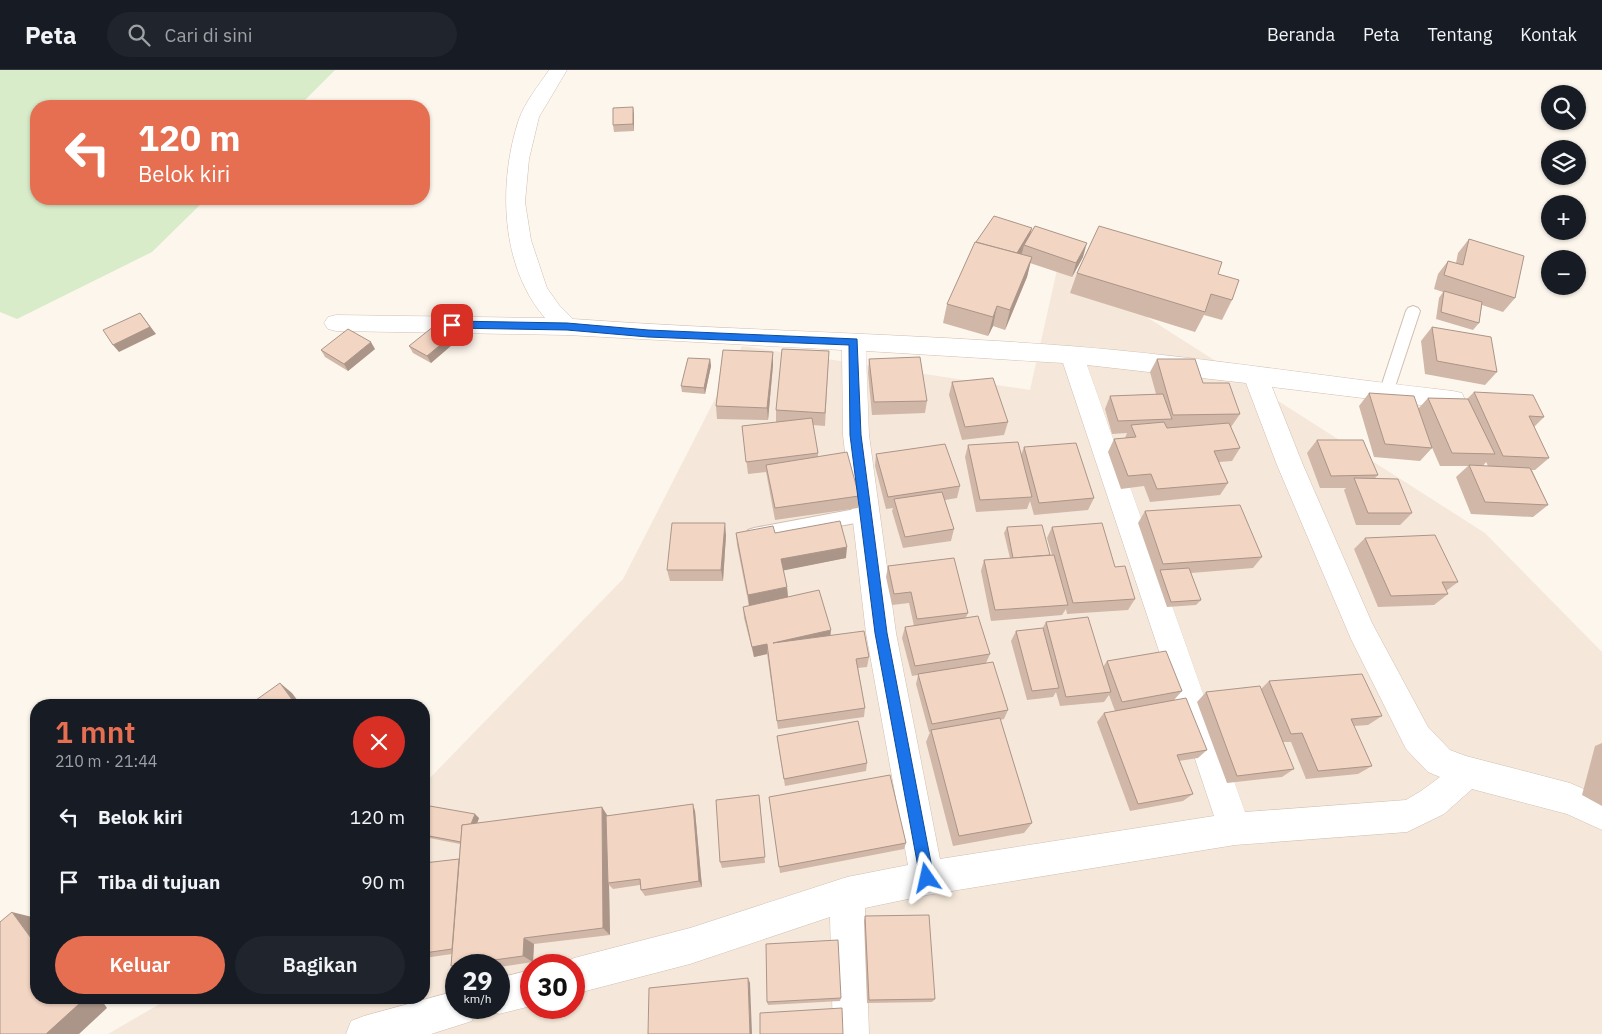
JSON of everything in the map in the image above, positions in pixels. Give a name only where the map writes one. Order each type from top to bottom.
[{"type":"street","points":[[558,70],[529,117],[520,159],[515,202],[520,240],[536,289],[551,311],[567,327]]},
{"type":"street","points":[[336,323],[567,327],[648,334],[854,341],[1072,355],[1256,375],[1453,400]]},
{"type":"street","points":[[854,341],[856,435],[881,633],[927,878]]},
{"type":"street","points":[[1072,355],[1235,829]]},
{"type":"street","points":[[1256,375],[1290,465],[1361,630],[1417,738],[1439,761],[1466,772],[1570,799],[1602,814]]},
{"type":"street","points":[[585,973],[690,946],[847,894],[927,878],[1235,829],[1407,816],[1431,806],[1444,796],[1466,772]]},
{"type":"street","points":[[847,894],[851,1034]]},
{"type":"street","points":[[364,1034],[445,1012]]},
{"type":"lane","points":[[1386,393],[1413,311]]},
{"type":"lane","points":[[754,535],[866,514]]},
{"type":"shaded area","points":[[1059,261],[1485,533],[1602,652],[1602,1034],[108,1034],[160,1004],[430,1004],[430,778],[623,579],[742,346],[1030,390]]},
{"type":"green space","points":[[0,70],[335,70],[305,100],[30,100],[30,205],[200,205],[152,252],[17,319],[0,312]]},
{"type":"building","points":[[633,107],[633,124],[613,125],[613,108]]},
{"type":"building","points":[[994,216],[1032,228],[1017,253],[976,242]]},
{"type":"building","points":[[1035,226],[1087,243],[1076,263],[1024,245]]},
{"type":"building","points":[[1099,226],[1222,262],[1218,274],[1239,280],[1232,300],[1211,294],[1205,312],[1077,273]]},
{"type":"building","points":[[1469,239],[1524,256],[1515,298],[1444,275],[1448,261],[1463,265]]},
{"type":"building","points":[[975,242],[1032,257],[1010,310],[997,306],[993,317],[947,304]]},
{"type":"building","points":[[1444,291],[1482,302],[1479,323],[1441,312]]},
{"type":"building","points":[[140,313],[150,327],[113,345],[103,330]]},
{"type":"building","points":[[439,322],[457,331],[427,356],[409,346]]},
{"type":"building","points":[[1432,327],[1491,337],[1497,372],[1437,361]]},
{"type":"building","points":[[348,329],[371,342],[344,364],[321,350]]},
{"type":"building","points":[[782,349],[829,351],[825,413],[776,410]]},
{"type":"building","points":[[723,350],[773,352],[767,408],[716,406]]},
{"type":"building","points":[[920,357],[927,401],[874,402],[869,359]]},
{"type":"building","points":[[688,358],[710,359],[704,388],[681,386]]},
{"type":"building","points":[[1157,359],[1195,359],[1203,383],[1229,383],[1240,414],[1173,415]]},
{"type":"building","points":[[993,378],[1008,422],[965,427],[952,382]]},
{"type":"building","points":[[1474,392],[1533,395],[1544,417],[1529,416],[1549,458],[1503,456]]},
{"type":"building","points":[[1369,393],[1414,396],[1432,448],[1385,444]]},
{"type":"building","points":[[1163,394],[1172,419],[1118,421],[1110,396]]},
{"type":"building","points":[[1428,398],[1468,399],[1495,454],[1452,453]]},
{"type":"building","points":[[812,418],[818,453],[746,462],[742,426]]},
{"type":"building","points":[[1164,422],[1167,428],[1229,423],[1240,448],[1214,451],[1228,483],[1157,489],[1151,474],[1128,476],[1114,439],[1136,437],[1131,425]]},
{"type":"building","points":[[1317,440],[1363,440],[1378,475],[1331,476]]},
{"type":"building","points":[[1018,442],[1032,497],[980,500],[968,445]]},
{"type":"building","points":[[1076,443],[1094,498],[1039,503],[1024,447]]},
{"type":"building","points":[[945,444],[960,486],[888,497],[876,454]]},
{"type":"building","points":[[847,452],[859,496],[775,508],[766,465]]},
{"type":"building","points":[[1469,465],[1530,468],[1548,505],[1485,502]]},
{"type":"building","points":[[1354,478],[1398,479],[1412,513],[1368,513]]},
{"type":"building","points":[[942,492],[954,529],[905,537],[894,499]]},
{"type":"building","points":[[1240,505],[1262,557],[1163,564],[1145,511]]},
{"type":"building","points":[[840,521],[847,547],[781,559],[787,587],[748,595],[736,533],[773,526],[775,533]]},
{"type":"building","points":[[672,523],[725,523],[721,570],[667,570]]},
{"type":"building","points":[[1102,523],[1115,567],[1125,566],[1135,599],[1073,603],[1052,527]]},
{"type":"building","points":[[1042,525],[1050,555],[1013,558],[1007,527]]},
{"type":"building","points":[[1435,535],[1458,582],[1442,582],[1448,594],[1391,596],[1365,538]]},
{"type":"building","points":[[1054,555],[1068,605],[995,610],[984,560]]},
{"type":"building","points":[[954,558],[968,613],[917,619],[911,592],[894,594],[888,566]]},
{"type":"building","points":[[1189,568],[1201,600],[1171,602],[1160,570]]},
{"type":"building","points":[[819,590],[831,630],[773,643],[864,631],[869,657],[856,659],[865,708],[777,721],[767,644],[752,647],[743,607]]},
{"type":"building","points":[[978,616],[990,654],[915,666],[905,627]]},
{"type":"building","points":[[1088,617],[1111,692],[1066,697],[1046,622]]},
{"type":"building","points":[[1043,628],[1059,688],[1032,691],[1016,631]]},
{"type":"building","points":[[1166,651],[1182,691],[1122,702],[1107,661]]},
{"type":"building","points":[[993,662],[1008,710],[932,724],[918,674]]},
{"type":"building","points":[[1362,674],[1382,716],[1351,719],[1372,766],[1318,771],[1302,733],[1291,734],[1269,681]]},
{"type":"building","points":[[280,683],[292,699],[257,699]]},
{"type":"building","points":[[1260,686],[1294,769],[1237,776],[1206,692]]},
{"type":"building","points":[[1186,698],[1207,750],[1177,755],[1193,794],[1138,804],[1104,713]]},
{"type":"building","points":[[1000,718],[1032,823],[959,836],[931,730]]},
{"type":"building","points":[[858,721],[867,763],[784,779],[777,736]]},
{"type":"building","points":[[890,775],[906,843],[779,867],[769,797]]},
{"type":"building","points":[[759,795],[765,857],[720,862],[716,800]]},
{"type":"building","points":[[693,804],[699,881],[641,890],[640,879],[608,883],[606,816]]},
{"type":"building","points":[[430,806],[475,814],[471,824],[462,825],[461,842],[430,836]]},
{"type":"building","points":[[602,807],[603,928],[524,938],[523,954],[520,954],[520,956],[510,958],[510,954],[452,954],[462,825]]},
{"type":"building","points":[[459,859],[452,949],[430,952],[430,862]]},
{"type":"building","points":[[12,912],[30,937],[30,1004],[79,1004],[46,1034],[0,1034],[0,922]]},
{"type":"building","points":[[929,915],[935,999],[869,1000],[865,916]]},
{"type":"building","points":[[838,940],[841,998],[767,1002],[766,944]]},
{"type":"building","points":[[748,978],[750,1034],[648,1034],[649,988]]},
{"type":"building","points":[[842,1008],[843,1034],[760,1034],[760,1013]]},
{"type":"route","points":[[452,325],[567,327],[648,334],[854,341],[856,435],[881,633],[927,878]]}]
